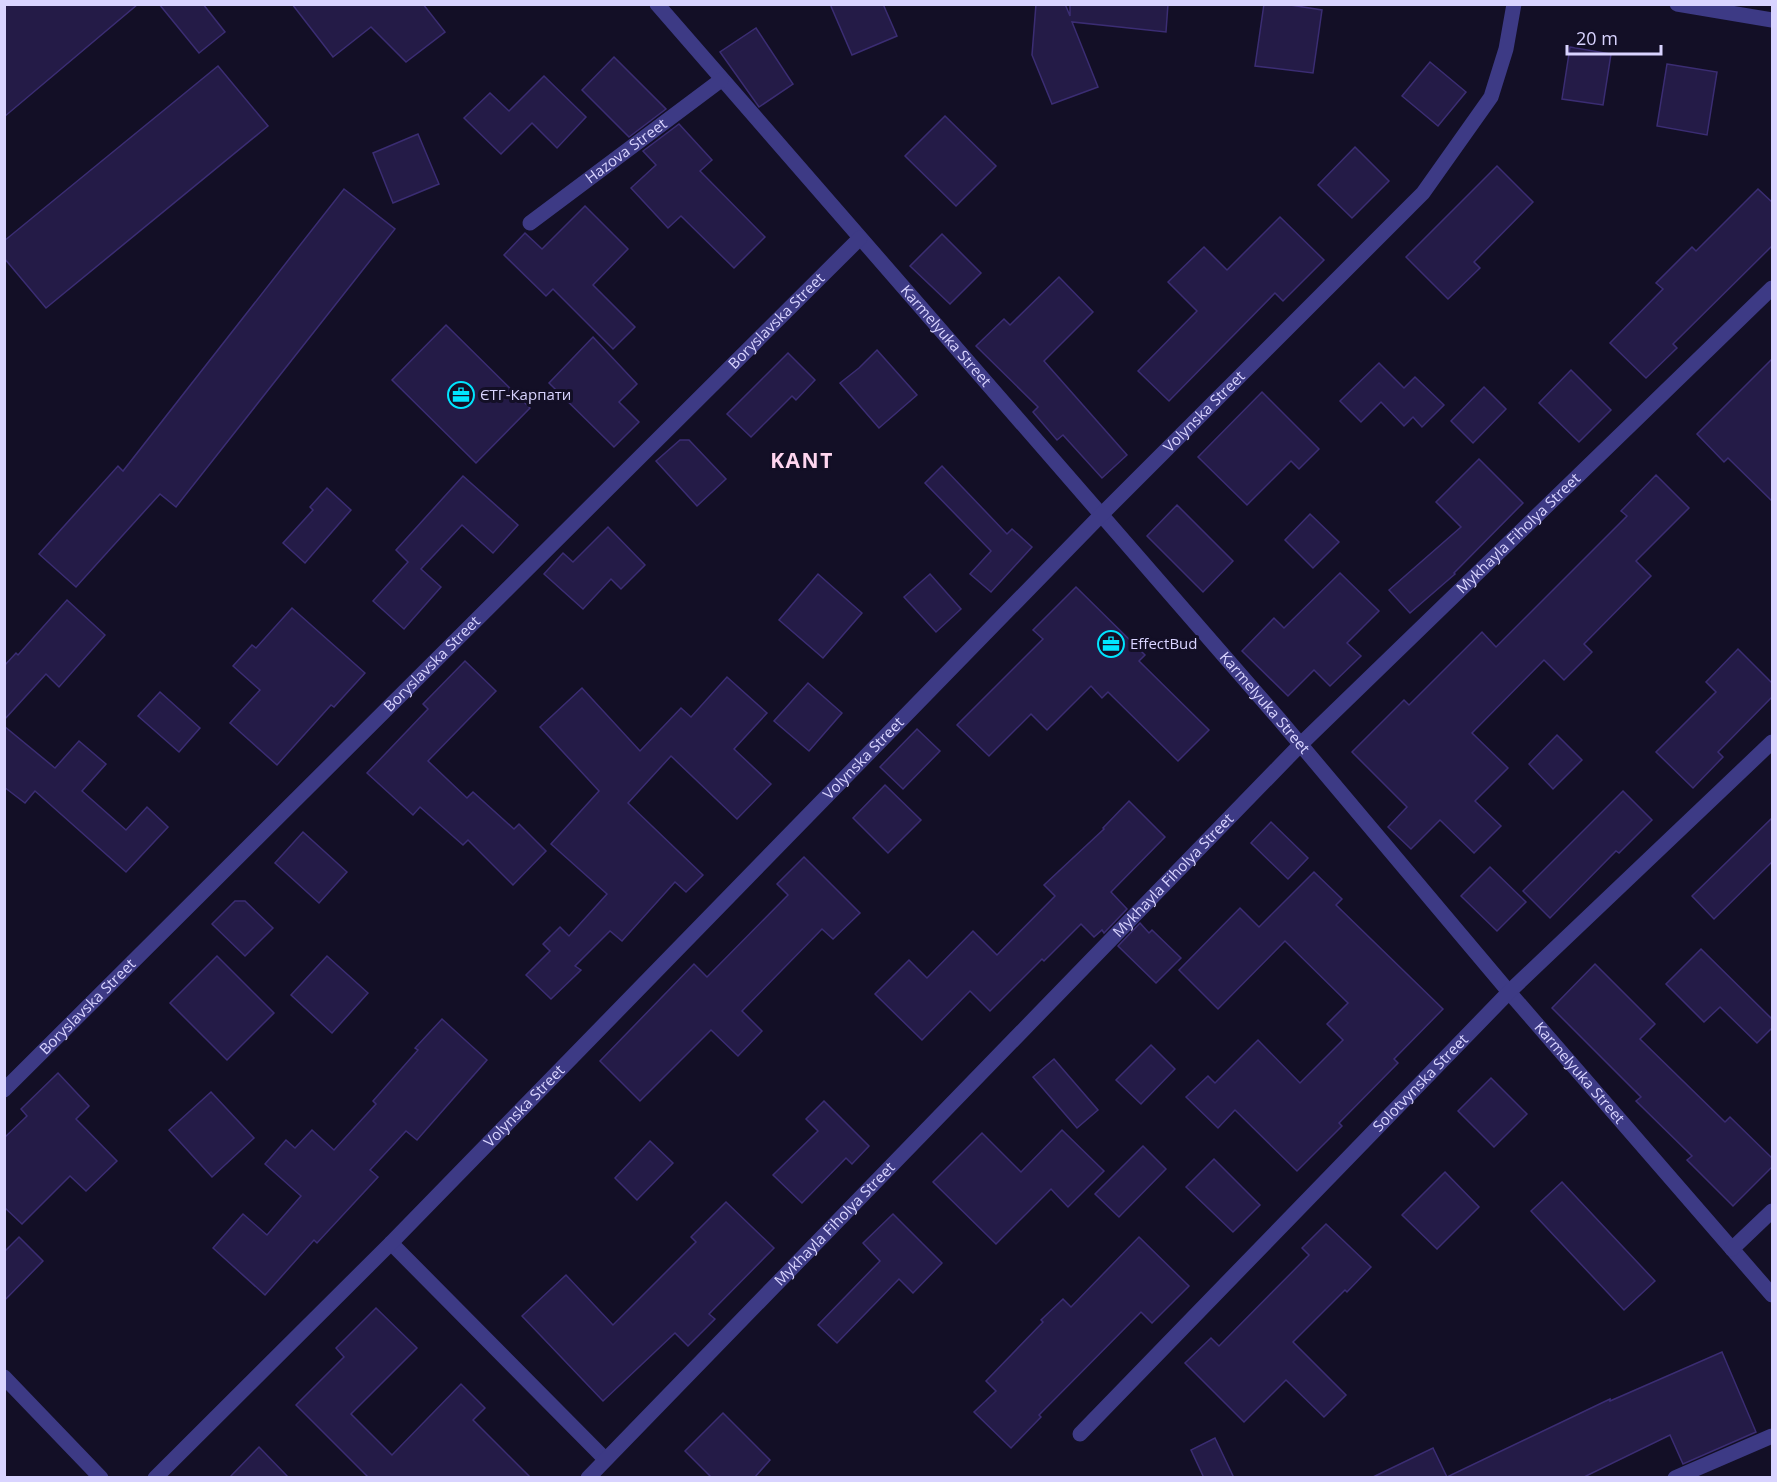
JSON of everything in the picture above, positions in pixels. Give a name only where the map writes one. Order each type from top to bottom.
[{"type":"street","name":"Karmelyuka Street","points":[[657,4],[1300,744],[1509,992],[1773,1295]]},
{"type":"street","name":"Volynska Street","points":[[155,1478],[391,1243],[1101,516],[1423,193],[1491,97],[1506,49],[1514,4]]},
{"type":"street","points":[[1677,4],[1773,20]]},
{"type":"street","name":"Hazova Street","points":[[530,223],[721,80]]},
{"type":"street","name":"Boryslavska Street","points":[[4,1090],[860,237]]},
{"type":"street","name":"Mykhayla Fiholya Street","points":[[588,1478],[1300,744],[1773,288]]},
{"type":"street","name":"Solotvynska Street","points":[[1080,1434],[1509,992],[1773,742]]},
{"type":"street","points":[[1732,1249],[1773,1211]]},
{"type":"street","points":[[391,1243],[605,1459]]},
{"type":"street","points":[[4,1377],[101,1478]]},
{"type":"street","points":[[1675,1478],[1773,1436]]},
{"type":"building","points":[[4,4],[138,4],[4,117]]},
{"type":"building","points":[[159,4],[203,4],[225,32],[199,53]]},
{"type":"building","points":[[292,4],[423,4],[445,32],[406,62],[371,27],[333,57]]},
{"type":"building","points":[[830,4],[883,4],[897,36],[852,55]]},
{"type":"building","points":[[1036,4],[1065,4],[1070,16],[1070,4],[1168,4],[1166,32],[1072,22],[1098,87],[1052,104],[1032,55]]},
{"type":"building","points":[[1264,4],[1284,4],[1322,10],[1313,73],[1255,66]]},
{"type":"building","points":[[756,28],[793,84],[759,107],[720,52]]},
{"type":"building","points":[[1570,47],[1611,54],[1603,105],[1562,99]]},
{"type":"building","points":[[614,57],[666,109],[629,137],[582,90]]},
{"type":"building","points":[[1430,62],[1466,92],[1438,126],[1402,96]]},
{"type":"building","points":[[1667,64],[1717,72],[1707,135],[1657,126]]},
{"type":"building","points":[[218,66],[268,126],[46,308],[4,258],[4,241]]},
{"type":"building","points":[[544,76],[586,117],[557,148],[532,123],[501,154],[464,118],[490,93],[509,111]]},
{"type":"building","points":[[945,116],[996,166],[956,206],[905,156]]},
{"type":"building","points":[[679,124],[712,160],[700,171],[765,237],[734,268],[681,216],[668,228],[631,188],[656,165],[643,151]]},
{"type":"building","points":[[418,134],[439,184],[393,203],[373,153]]},
{"type":"building","points":[[1355,147],[1389,181],[1352,218],[1318,185]]},
{"type":"building","points":[[1497,166],[1533,202],[1474,262],[1480,268],[1448,299],[1406,257]]},
{"type":"building","points":[[344,189],[395,229],[176,507],[160,494],[76,587],[39,554],[118,466],[123,471]]},
{"type":"building","points":[[1758,189],[1773,203],[1773,245],[1673,344],[1677,348],[1646,378],[1610,343],[1663,289],[1656,283],[1692,247],[1696,251]]},
{"type":"building","points":[[585,206],[628,249],[593,285],[635,327],[613,349],[553,289],[546,296],[504,255],[525,233],[542,249]]},
{"type":"building","points":[[1280,217],[1324,260],[1283,301],[1275,293],[1169,401],[1138,371],[1197,311],[1168,282],[1204,247],[1227,270]]},
{"type":"building","points":[[942,234],[981,273],[950,304],[910,266]]},
{"type":"building","points":[[1059,277],[1093,312],[1044,361],[1127,455],[1102,478],[1063,435],[1057,440],[1033,412],[1038,407],[976,346],[1004,319],[1010,325]]},
{"type":"building","points":[[446,325],[530,408],[476,463],[392,380]]},
{"type":"building","points":[[593,337],[637,384],[619,402],[639,422],[614,447],[549,383]]},
{"type":"building","points":[[877,350],[917,395],[879,428],[840,383]]},
{"type":"building","points":[[788,353],[815,380],[796,400],[792,396],[751,437],[727,414]]},
{"type":"building","points":[[1773,358],[1773,502],[1728,458],[1724,462],[1697,434]]},
{"type":"building","points":[[1379,363],[1404,388],[1415,377],[1444,405],[1422,427],[1413,417],[1404,426],[1381,402],[1361,422],[1340,401]]},
{"type":"building","points":[[1571,370],[1611,410],[1579,442],[1539,403]]},
{"type":"building","points":[[1484,387],[1506,409],[1473,443],[1451,421]]},
{"type":"building","points":[[1262,392],[1319,449],[1299,469],[1291,461],[1247,505],[1198,457]]},
{"type":"building","points":[[680,440],[689,440],[726,479],[697,506],[656,461]]},
{"type":"building","points":[[1479,459],[1523,503],[1455,574],[1410,613],[1389,590],[1461,527],[1436,502]]},
{"type":"building","points":[[942,466],[1007,534],[1012,529],[1032,547],[991,592],[970,574],[991,551],[925,483]]},
{"type":"building","points":[[1656,475],[1689,508],[1636,561],[1651,576],[1584,644],[1592,652],[1564,680],[1544,660],[1472,733],[1508,768],[1475,801],[1501,826],[1474,853],[1440,820],[1411,849],[1388,827],[1407,807],[1352,752],[1404,700],[1409,705],[1482,632],[1496,647],[1627,516],[1621,511]]},
{"type":"building","points":[[463,476],[518,525],[493,553],[462,525],[421,569],[441,587],[404,629],[373,601],[408,562],[396,550]]},
{"type":"building","points":[[327,488],[351,510],[305,563],[283,543],[313,510],[310,507]]},
{"type":"building","points":[[1177,505],[1233,561],[1203,592],[1147,536]]},
{"type":"building","points":[[1310,514],[1339,542],[1313,568],[1285,540]]},
{"type":"building","points":[[608,527],[645,565],[621,589],[611,579],[583,609],[544,574],[563,553],[573,562]]},
{"type":"building","points":[[1340,573],[1379,611],[1347,643],[1361,656],[1330,686],[1314,670],[1288,696],[1242,651],[1274,618],[1284,628]]},
{"type":"building","points":[[818,574],[862,613],[823,658],[779,620]]},
{"type":"building","points":[[930,574],[961,609],[936,632],[904,597]]},
{"type":"building","points":[[1076,587],[1145,655],[1139,661],[1209,730],[1178,761],[1108,692],[1102,698],[1091,686],[1047,730],[1031,714],[989,756],[957,725],[1043,639],[1033,630]]},
{"type":"building","points":[[67,600],[105,635],[59,687],[46,674],[4,720],[4,666],[16,653],[18,655]]},
{"type":"building","points":[[292,608],[365,673],[334,707],[331,705],[277,765],[230,723],[260,690],[233,666],[252,645],[256,648]]},
{"type":"building","points":[[1738,649],[1773,684],[1773,696],[1718,752],[1723,757],[1693,788],[1656,752],[1716,692],[1706,682]]},
{"type":"building","points":[[465,661],[496,691],[428,761],[467,798],[473,792],[514,829],[519,824],[546,851],[513,885],[468,840],[463,845],[420,807],[413,815],[367,773],[428,709],[423,704]]},
{"type":"building","points":[[727,677],[767,713],[734,749],[771,784],[737,819],[671,756],[628,803],[703,875],[686,892],[675,882],[622,941],[610,931],[575,966],[581,970],[551,999],[526,975],[550,951],[543,944],[560,927],[569,936],[607,894],[551,844],[599,791],[540,727],[582,688],[640,751],[681,708],[691,717]]},
{"type":"building","points":[[808,683],[842,713],[809,751],[774,721]]},
{"type":"building","points":[[160,692],[200,728],[179,752],[138,716]]},
{"type":"building","points":[[4,726],[55,768],[79,741],[106,764],[82,791],[126,830],[147,807],[168,827],[126,872],[35,791],[25,803],[4,787]]},
{"type":"building","points":[[917,729],[940,751],[903,789],[880,767]]},
{"type":"building","points":[[1557,735],[1582,760],[1553,789],[1529,764]]},
{"type":"building","points":[[885,785],[921,820],[888,853],[853,818]]},
{"type":"building","points":[[1623,791],[1652,820],[1619,853],[1616,851],[1550,918],[1523,891]]},
{"type":"building","points":[[1129,801],[1165,837],[1111,892],[1127,909],[1104,933],[1102,930],[1094,937],[1081,924],[990,1011],[970,991],[922,1040],[875,994],[909,960],[927,978],[973,931],[997,955],[1055,896],[1044,885],[1104,829]]},
{"type":"building","points":[[1773,817],[1773,861],[1714,919],[1692,896]]},
{"type":"building","points":[[1271,822],[1308,858],[1288,879],[1251,843]]},
{"type":"building","points":[[303,832],[347,872],[319,903],[275,863]]},
{"type":"building","points":[[804,857],[860,913],[833,939],[822,929],[742,1011],[762,1031],[738,1056],[711,1030],[640,1101],[600,1061],[694,964],[707,977],[788,895],[777,884]]},
{"type":"building","points":[[1490,867],[1526,902],[1497,931],[1461,896]]},
{"type":"building","points":[[1314,872],[1342,899],[1336,905],[1443,1009],[1394,1059],[1398,1063],[1339,1123],[1342,1126],[1297,1171],[1235,1110],[1218,1128],[1186,1097],[1208,1076],[1215,1083],[1258,1040],[1300,1083],[1343,1040],[1327,1024],[1348,1003],[1285,941],[1218,1009],[1179,970],[1240,908],[1259,927]]},
{"type":"building","points":[[235,901],[245,901],[273,928],[245,956],[212,924]]},
{"type":"building","points":[[1140,923],[1149,933],[1152,930],[1181,958],[1156,983],[1118,946]]},
{"type":"building","points":[[1701,949],[1773,1020],[1773,1027],[1757,1043],[1720,1007],[1704,1022],[1666,984]]},
{"type":"building","points":[[217,956],[274,1013],[227,1060],[170,1003]]},
{"type":"building","points":[[327,956],[368,993],[332,1033],[291,995]]},
{"type":"building","points":[[1595,964],[1655,1024],[1640,1039],[1725,1122],[1730,1117],[1773,1159],[1773,1166],[1733,1206],[1687,1160],[1692,1156],[1636,1101],[1641,1097],[1552,1008]]},
{"type":"building","points":[[442,1019],[487,1060],[417,1140],[406,1131],[370,1170],[378,1177],[317,1243],[314,1240],[265,1295],[213,1248],[243,1214],[267,1235],[301,1196],[265,1164],[286,1140],[295,1148],[312,1130],[334,1150],[376,1104],[373,1101],[418,1050],[415,1048]]},
{"type":"building","points":[[1151,1045],[1175,1069],[1141,1104],[1116,1080]]},
{"type":"building","points":[[1054,1059],[1098,1110],[1077,1128],[1033,1077]]},
{"type":"building","points":[[58,1073],[89,1106],[76,1119],[117,1161],[86,1191],[70,1176],[22,1224],[4,1207],[4,1138],[27,1116],[21,1109]]},
{"type":"building","points":[[1491,1078],[1527,1114],[1494,1147],[1458,1111]]},
{"type":"building","points":[[211,1092],[254,1138],[212,1177],[169,1130]]},
{"type":"building","points":[[824,1101],[869,1146],[852,1164],[846,1158],[802,1203],[773,1175],[818,1131],[806,1119]]},
{"type":"building","points":[[1062,1130],[1104,1171],[1068,1207],[1051,1189],[996,1244],[933,1182],[982,1133],[1021,1172]]},
{"type":"building","points":[[650,1141],[673,1163],[637,1200],[615,1178]]},
{"type":"building","points":[[1143,1146],[1166,1169],[1119,1217],[1095,1194]]},
{"type":"building","points":[[1214,1159],[1260,1205],[1233,1232],[1186,1187]]},
{"type":"building","points":[[1445,1172],[1479,1207],[1437,1249],[1402,1215]]},
{"type":"building","points":[[1562,1182],[1655,1281],[1624,1310],[1531,1211]]},
{"type":"building","points":[[726,1202],[774,1248],[709,1314],[715,1319],[688,1346],[675,1333],[603,1401],[522,1316],[566,1275],[613,1325],[696,1242],[691,1237]]},
{"type":"building","points":[[893,1214],[942,1263],[913,1293],[899,1279],[837,1343],[818,1325],[880,1261],[863,1243]]},
{"type":"building","points":[[1326,1224],[1371,1267],[1293,1342],[1346,1395],[1324,1417],[1286,1380],[1244,1422],[1185,1363],[1211,1338],[1219,1346],[1309,1255],[1302,1248]]},
{"type":"building","points":[[19,1237],[43,1261],[4,1301],[4,1252]]},
{"type":"building","points":[[1139,1237],[1189,1286],[1152,1323],[1141,1312],[1039,1415],[1041,1417],[1011,1448],[974,1412],[996,1391],[986,1381],[1063,1299],[1071,1307]]},
{"type":"building","points":[[376,1308],[417,1348],[351,1414],[392,1455],[461,1384],[485,1408],[473,1420],[531,1478],[369,1478],[296,1405],[344,1357],[336,1348]]},
{"type":"building","points":[[1722,1352],[1756,1432],[1683,1464],[1670,1435],[1582,1478],[1371,1478],[1433,1448],[1447,1477],[1610,1399],[1610,1401]]},
{"type":"building","points":[[723,1413],[770,1460],[754,1478],[712,1478],[685,1451]]},
{"type":"building","points":[[1215,1438],[1234,1478],[1204,1478],[1191,1450]]},
{"type":"building","points":[[259,1447],[289,1478],[229,1478]]},
{"type":"place","name":"ЄТГ-Карпати","points":[[461,395]]},
{"type":"place","name":"EffectBud","points":[[1111,644]]},
{"type":"district","name":"KANT","points":[[802,461]]}]
